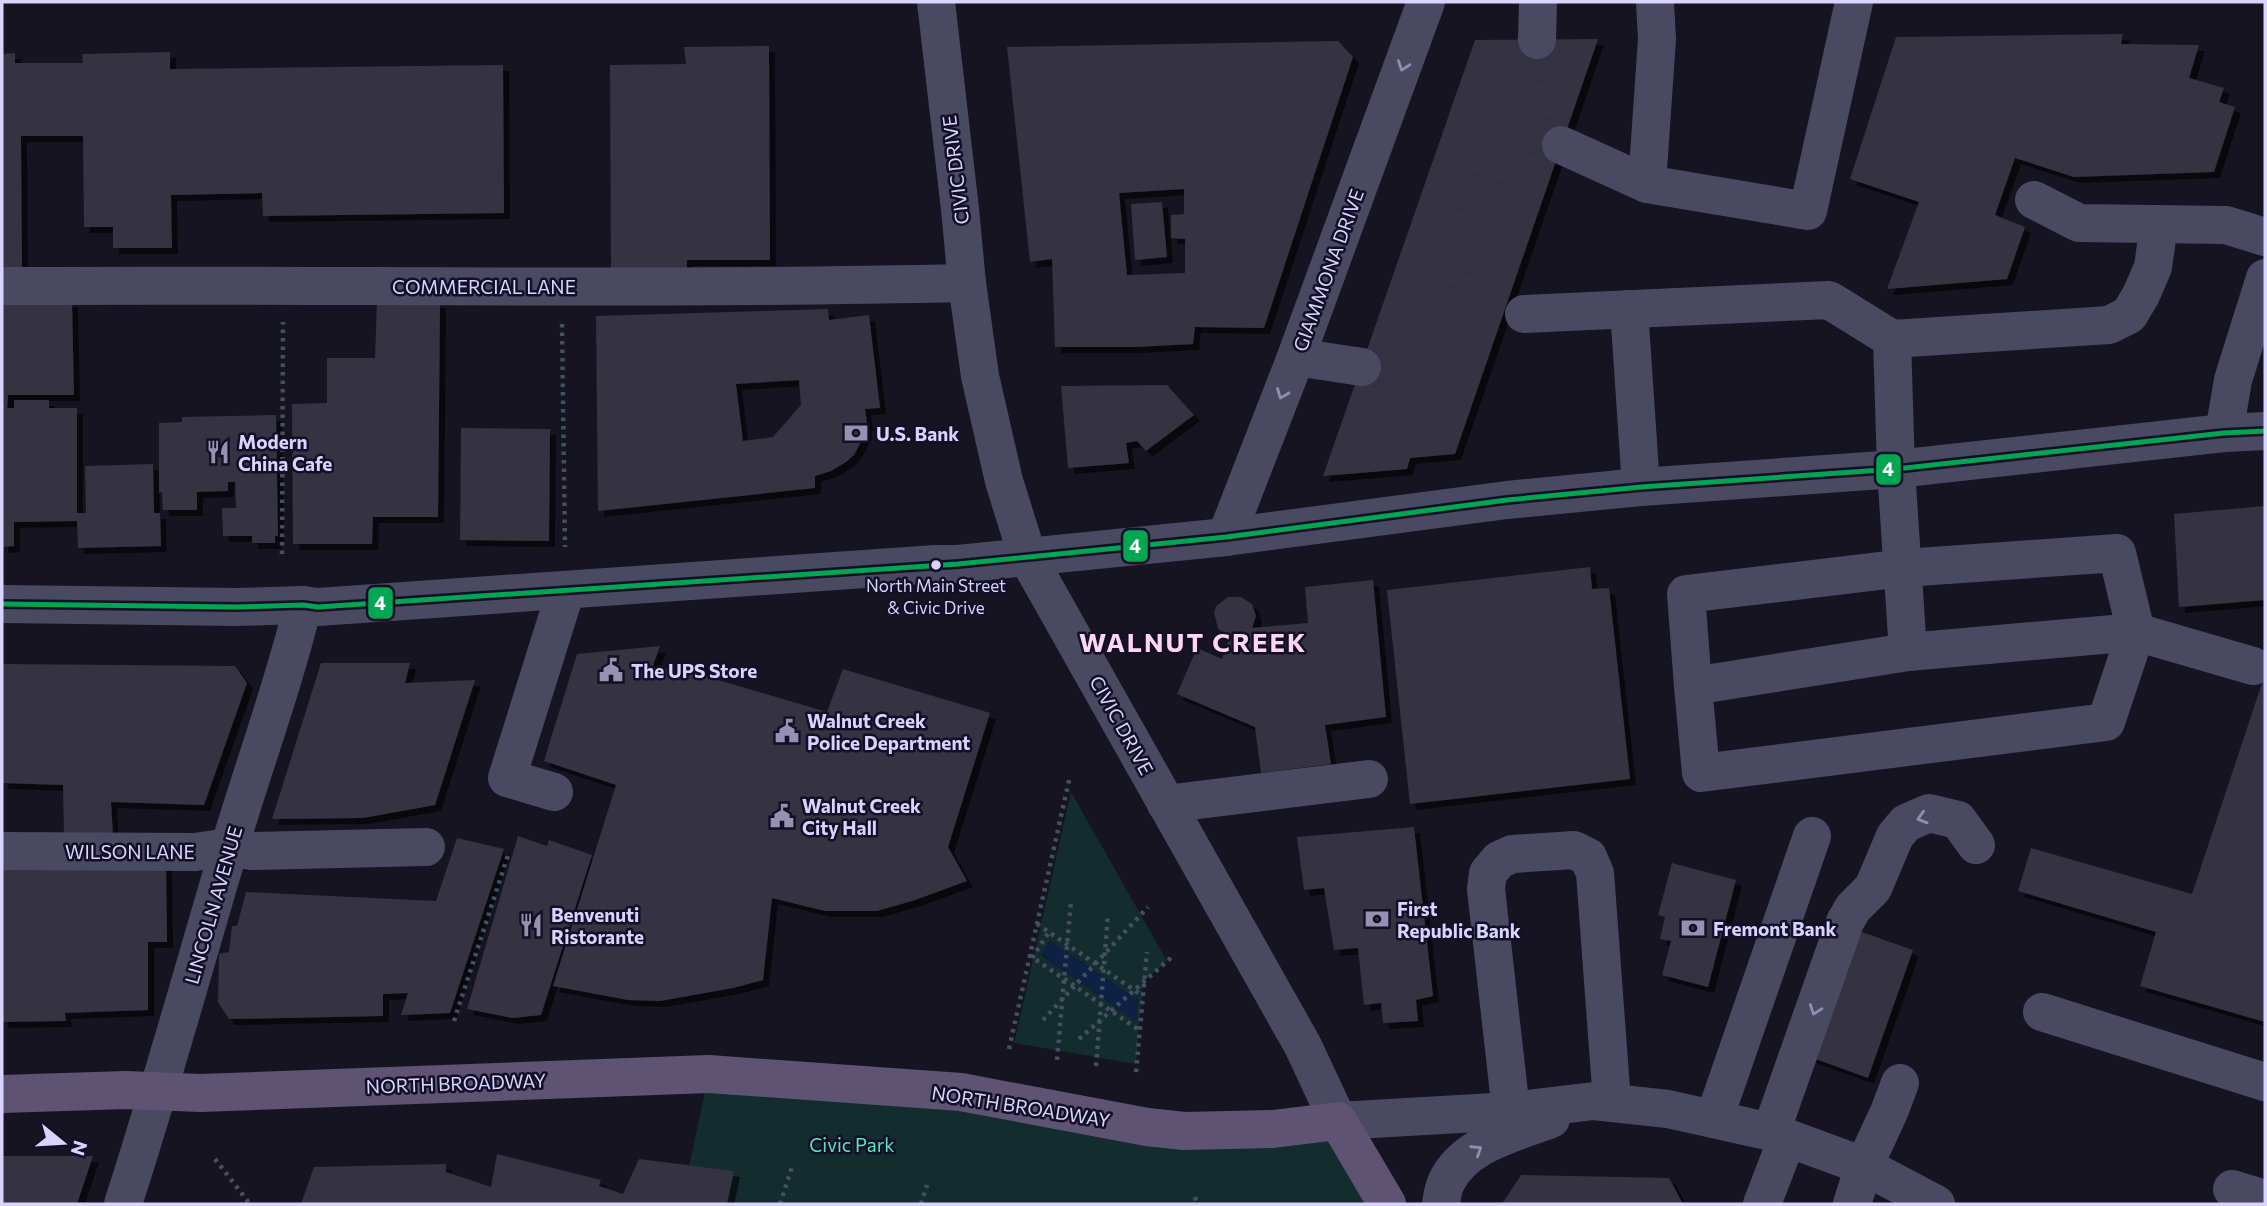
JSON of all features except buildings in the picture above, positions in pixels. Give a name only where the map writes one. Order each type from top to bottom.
[{"type":"main road","name":"NORTH BROADWAY","points":[[2,1094],[158,1090],[201,1093],[709,1074],[961,1092],[1147,1127],[1184,1131],[1273,1129],[1338,1121]]},
{"type":"main road","name":"CIVIC DRIVE","points":[[1338,1121],[1387,1204]]},
{"type":"street","name":"CIVIC DRIVE","points":[[936,2],[980,376],[1004,481],[1028,558],[1303,1046],[1338,1121]]},
{"type":"street","name":"GIAMMONA DRIVE","points":[[1226,537],[1296,357],[1426,2]]},
{"type":"street","points":[[1538,2],[1538,40]]},
{"type":"street","points":[[1647,184],[1657,39],[1655,2]]},
{"type":"street","points":[[1561,145],[1647,184],[1808,211],[1854,2]]},
{"type":"street","points":[[2035,200],[2079,223],[2226,225],[2265,237]]},
{"type":"street","points":[[1524,314],[1829,300],[1892,339],[2109,325],[2129,316],[2141,295],[2153,267],[2159,224]]},
{"type":"street","points":[[2224,433],[2233,380],[2265,278]]},
{"type":"street","name":"COMMERCIAL LANE","points":[[2,286],[634,287],[967,283]]},
{"type":"street","points":[[1629,309],[1641,487]]},
{"type":"street","points":[[1892,339],[1896,469],[1908,652]]},
{"type":"street","points":[[1296,357],[1362,367]]},
{"type":"street","points":[[2,604],[318,607],[1028,558],[1226,537],[1459,505],[1641,487],[1896,469],[2224,433],[2265,431]]},
{"type":"street","points":[[2117,553],[2136,632],[2106,722],[1701,773],[1686,594],[1904,568],[2117,553]]},
{"type":"street","points":[[554,792],[507,778],[566,590]]},
{"type":"street","name":"LINCOLN AVENUE","points":[[123,1204],[229,847],[292,650],[303,605]]},
{"type":"street","points":[[1693,686],[1908,652],[2136,632],[2253,666]]},
{"type":"street","points":[[1166,804],[1369,779]]},
{"type":"street","points":[[1762,1204],[1779,1135],[1845,922],[1853,908],[1873,888],[1895,836],[1906,823],[1929,813],[1958,820],[1976,845]]},
{"type":"street","points":[[1714,1119],[1812,836]]},
{"type":"street","name":"WILSON LANE","points":[[2,851],[195,852],[229,847],[252,851],[426,847]]},
{"type":"street","points":[[1441,1204],[1445,1184],[1451,1174],[1461,1161],[1484,1145],[1603,1101],[1595,873],[1588,858],[1574,850],[1512,854],[1499,860],[1488,873],[1486,890],[1511,1111]]},
{"type":"street","points":[[2042,1012],[2265,1082]]},
{"type":"street","points":[[1852,1204],[1864,1166],[1900,1083]]},
{"type":"street","name":"NORTH BROADWAY","points":[[1338,1121],[1511,1111],[1603,1101],[1668,1109],[1779,1135],[1864,1166],[1936,1204]]},
{"type":"path","points":[[282,554],[283,286]]},
{"type":"path","points":[[561,286],[565,547]]},
{"type":"path","points":[[1009,1049],[1070,776]]},
{"type":"path","points":[[454,1021],[509,852]]},
{"type":"path","points":[[1057,1060],[1071,901]]},
{"type":"path","points":[[1043,1020],[1147,907]]},
{"type":"path","points":[[1096,1066],[1108,914]]},
{"type":"path","points":[[1037,924],[1143,996]]},
{"type":"path","points":[[1031,957],[1049,932]]},
{"type":"path","points":[[1136,1072],[1147,952]]},
{"type":"path","points":[[1079,1040],[1173,956]]},
{"type":"path","points":[[1031,957],[1065,977],[1139,1030]]},
{"type":"path","points":[[215,1159],[250,1204]]},
{"type":"path","points":[[780,1204],[793,1164]]},
{"type":"path","points":[[921,1204],[927,1185]]},
{"type":"path","points":[[1195,1197],[1197,1204]]},
{"type":"green space","points":[[1071,792],[1167,961],[1143,982],[1136,1064],[1014,1043]],"holes":[[[1050,941],[1138,1000],[1136,1021],[1041,955]]]},
{"type":"green space","name":"Civic Park","points":[[709,1074],[1147,1127],[1338,1121],[1387,1204],[727,1204],[734,1171],[689,1166]]},
{"type":"water","points":[[1050,941],[1138,1000],[1136,1022],[1041,954]]},
{"type":"tunnel","points":[[1537,40],[1509,123],[1561,145]]},
{"type":"tunnel","points":[[1362,367],[1420,375],[1509,123]]},
{"type":"transit line","name":"4","points":[[2,604],[318,607],[958,564],[1226,537],[1507,500],[1641,487],[1896,469],[2224,433],[2265,431]]},
{"type":"place","name":"U.S. Bank","points":[[856,433]]},
{"type":"place","name":"Modern China Cafe","points":[[218,452]]},
{"type":"place","name":"North Main Street & Civic Drive","points":[[936,565]]},
{"type":"place","name":"The UPS Store","points":[[611,670]]},
{"type":"place","name":"Walnut Creek Police Department","points":[[787,731]]},
{"type":"place","name":"Walnut Creek City Hall","points":[[782,816]]},
{"type":"place","name":"First Republic Bank","points":[[1377,919]]},
{"type":"place","name":"Benvenuti Ristorante","points":[[531,925]]},
{"type":"place","name":"Fremont Bank","points":[[1693,928]]},
{"type":"district","name":"WALNUT CREEK","points":[[1193,641]]}]
